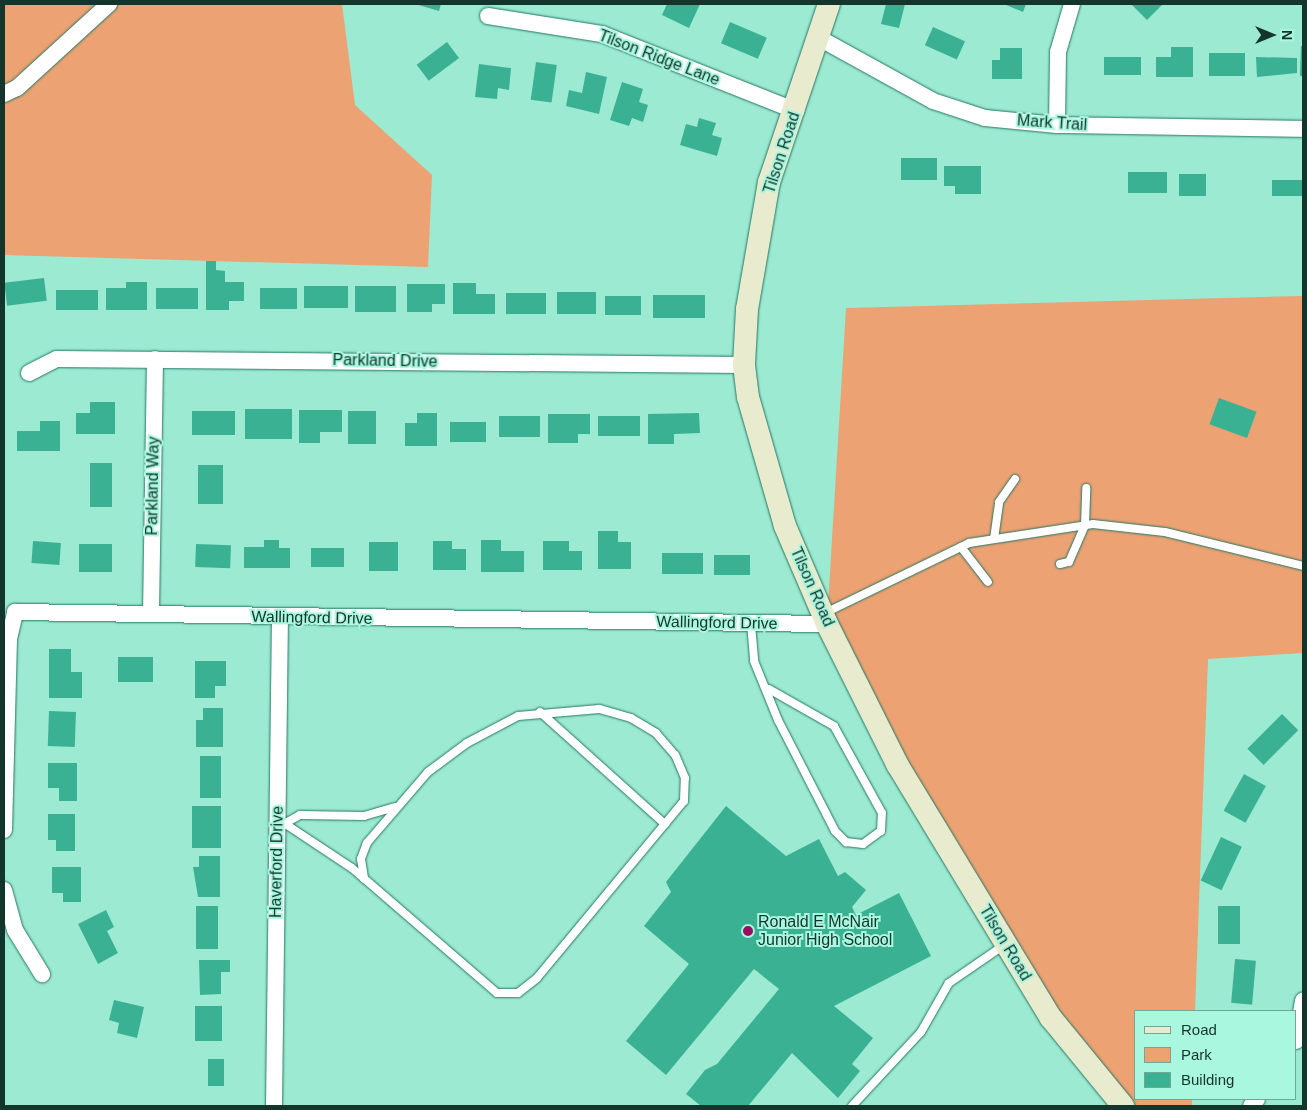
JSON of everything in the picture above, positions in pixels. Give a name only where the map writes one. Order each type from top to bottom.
[{"type":"street","points":[[4,94],[17,88],[109,4]]},
{"type":"street","name":"Tilson Road","points":[[830,4],[796,111],[769,182],[747,309],[744,365],[748,397],[785,526],[825,619],[897,764],[1051,1018],[1123,1106]]},
{"type":"street","points":[[1057,125],[1058,52],[1072,4]]},
{"type":"street","name":"Tilson Ridge Lane","points":[[488,16],[602,34],[796,111]]},
{"type":"street","name":"Mark Trail","points":[[820,38],[933,101],[985,118],[1057,125],[1303,129]]},
{"type":"street","name":"Parkland Drive","points":[[29,373],[57,359],[744,365]]},
{"type":"street","name":"Parkland Way","points":[[151,614],[155,359]]},
{"type":"street","name":"Wallingford Drive","points":[[4,830],[5,732],[9,639],[15,612],[280,618],[751,624],[825,619]]},
{"type":"street","name":"Haverford Drive","points":[[274,1106],[282,825],[280,618]]},
{"type":"street","points":[[4,890],[15,930],[42,974]]},
{"type":"street","points":[[1297,1035],[1303,1002]]},
{"type":"lane","points":[[994,539],[999,502],[1015,479]]},
{"type":"lane","points":[[1060,564],[1069,562],[1085,525],[1086,488]]},
{"type":"lane","points":[[825,619],[961,547],[994,539],[1085,525],[1166,532],[1303,566]]},
{"type":"lane","points":[[961,547],[988,582]]},
{"type":"lane","points":[[751,624],[754,661],[769,689],[778,720],[835,831],[846,842],[863,844],[880,832],[882,812],[834,726],[769,689]]},
{"type":"lane","points":[[282,825],[318,842],[364,878],[497,993],[518,992],[537,978],[684,801],[686,778],[675,755],[656,733],[631,718],[599,709],[540,712],[518,716],[467,742],[428,772],[367,843],[361,859],[364,878]]},
{"type":"lane","points":[[540,712],[665,824]]},
{"type":"lane","points":[[282,825],[300,814],[364,816],[396,807]]},
{"type":"lane","points":[[852,1106],[921,1032],[949,983],[1006,944]]},
{"type":"green space","points":[[4,4],[342,4],[355,105],[432,175],[428,267],[4,255]]},
{"type":"green space","points":[[1303,296],[1303,653],[1208,659],[1195,1010],[1134,1010],[1134,1100],[1192,1100],[1192,1106],[1131,1106],[961,890],[827,622],[846,308]]},
{"type":"building","points":[[415,4],[441,4],[439,11]]},
{"type":"building","points":[[667,4],[700,4],[689,28],[662,15]]},
{"type":"building","points":[[886,4],[905,4],[899,28],[881,24]]},
{"type":"building","points":[[1004,4],[1026,4],[1023,12]]},
{"type":"building","points":[[1131,4],[1163,4],[1147,20]]},
{"type":"building","points":[[730,22],[767,38],[758,59],[721,43]]},
{"type":"building","points":[[933,27],[965,41],[957,60],[925,45]]},
{"type":"building","points":[[447,42],[459,58],[429,81],[417,65]]},
{"type":"building","points":[[1301,46],[1303,46],[1303,76],[1300,76]]},
{"type":"building","points":[[1171,47],[1193,47],[1193,77],[1156,77],[1156,57],[1171,57]]},
{"type":"building","points":[[1000,48],[1022,48],[1022,79],[992,79],[992,60],[1000,60]]},
{"type":"building","points":[[1209,53],[1245,53],[1245,76],[1209,76]]},
{"type":"building","points":[[1104,57],[1141,57],[1141,75],[1104,75]]},
{"type":"building","points":[[1256,57],[1297,58],[1297,73],[1257,77]]},
{"type":"building","points":[[536,62],[557,65],[552,103],[531,100]]},
{"type":"building","points":[[479,64],[511,68],[509,90],[498,88],[497,99],[475,97]]},
{"type":"building","points":[[586,72],[607,77],[599,114],[566,106],[569,90],[582,93]]},
{"type":"building","points":[[622,82],[643,89],[639,102],[648,105],[643,122],[632,118],[629,126],[610,120]]},
{"type":"building","points":[[699,118],[716,123],[712,135],[722,138],[717,156],[680,145],[686,124],[697,127]]},
{"type":"building","points":[[901,158],[937,158],[937,180],[901,180]]},
{"type":"building","points":[[944,166],[981,166],[981,194],[955,194],[955,186],[944,186]]},
{"type":"building","points":[[1128,172],[1167,172],[1167,193],[1128,193]]},
{"type":"building","points":[[1179,174],[1206,174],[1206,196],[1179,196]]},
{"type":"building","points":[[1272,180],[1303,180],[1303,196],[1272,196]]},
{"type":"building","points":[[206,261],[216,261],[216,270],[225,271],[225,282],[244,282],[244,301],[229,301],[229,310],[206,310]]},
{"type":"building","points":[[44,278],[47,301],[7,306],[4,283]]},
{"type":"building","points":[[126,282],[147,282],[147,310],[106,310],[106,288],[126,288]]},
{"type":"building","points":[[453,283],[476,283],[476,294],[495,294],[495,314],[453,314]]},
{"type":"building","points":[[407,284],[445,284],[445,304],[432,304],[432,312],[407,312]]},
{"type":"building","points":[[304,286],[348,286],[348,308],[304,308]]},
{"type":"building","points":[[355,286],[396,286],[396,312],[355,312]]},
{"type":"building","points":[[156,288],[198,288],[198,309],[156,309]]},
{"type":"building","points":[[260,288],[297,288],[297,309],[260,309]]},
{"type":"building","points":[[56,290],[98,290],[98,310],[56,310]]},
{"type":"building","points":[[557,292],[596,292],[596,314],[557,314]]},
{"type":"building","points":[[506,293],[546,293],[546,314],[506,314]]},
{"type":"building","points":[[653,295],[705,295],[705,318],[653,318]]},
{"type":"building","points":[[605,296],[641,296],[641,315],[605,315]]},
{"type":"building","points":[[1219,398],[1257,412],[1247,438],[1209,424]]},
{"type":"building","points":[[90,402],[115,402],[115,434],[76,434],[76,413],[90,413]]},
{"type":"building","points":[[245,409],[292,409],[292,439],[245,439]]},
{"type":"building","points":[[299,410],[342,410],[342,432],[320,432],[320,443],[299,443]]},
{"type":"building","points":[[192,411],[235,411],[235,435],[192,435]]},
{"type":"building","points":[[348,411],[376,411],[376,444],[348,444]]},
{"type":"building","points":[[417,413],[437,413],[437,446],[405,446],[405,423],[417,423]]},
{"type":"building","points":[[699,413],[700,433],[674,434],[674,444],[648,444],[648,414]]},
{"type":"building","points":[[548,414],[590,414],[590,434],[578,434],[578,443],[548,443]]},
{"type":"building","points":[[499,416],[540,416],[540,437],[499,437]]},
{"type":"building","points":[[598,416],[640,416],[640,436],[598,436]]},
{"type":"building","points":[[40,421],[60,421],[60,451],[17,451],[17,431],[40,431]]},
{"type":"building","points":[[450,422],[486,422],[486,442],[450,442]]},
{"type":"building","points":[[90,463],[112,463],[112,507],[90,507]]},
{"type":"building","points":[[198,465],[223,465],[223,504],[198,504]]},
{"type":"building","points":[[598,531],[618,531],[618,542],[631,542],[631,569],[598,569]]},
{"type":"building","points":[[264,540],[279,540],[279,548],[290,548],[290,568],[244,568],[244,547],[264,547]]},
{"type":"building","points":[[481,540],[501,540],[501,551],[524,551],[524,572],[481,572]]},
{"type":"building","points":[[33,541],[61,543],[59,565],[31,563]]},
{"type":"building","points":[[433,541],[452,541],[452,549],[466,549],[466,570],[433,570]]},
{"type":"building","points":[[543,541],[569,541],[569,551],[582,551],[582,570],[543,570]]},
{"type":"building","points":[[369,542],[398,542],[398,571],[369,571]]},
{"type":"building","points":[[79,544],[112,544],[112,572],[79,572]]},
{"type":"building","points":[[196,544],[231,545],[230,568],[195,567]]},
{"type":"building","points":[[311,548],[344,548],[344,567],[311,567]]},
{"type":"building","points":[[662,553],[703,553],[703,574],[662,574]]},
{"type":"building","points":[[714,555],[750,555],[750,575],[714,575]]},
{"type":"building","points":[[49,649],[71,649],[71,672],[82,672],[82,698],[49,698]]},
{"type":"building","points":[[118,657],[153,657],[153,682],[118,682]]},
{"type":"building","points":[[195,661],[226,661],[226,686],[215,686],[215,698],[195,698]]},
{"type":"building","points":[[203,708],[223,708],[223,747],[196,747],[196,720],[203,720]]},
{"type":"building","points":[[49,711],[76,712],[75,747],[48,746]]},
{"type":"building","points":[[1282,714],[1298,730],[1264,765],[1247,749]]},
{"type":"building","points":[[200,756],[221,756],[221,798],[200,798]]},
{"type":"building","points":[[48,763],[77,763],[77,801],[59,801],[59,788],[48,788]]},
{"type":"building","points":[[1244,774],[1266,786],[1246,823],[1224,811]]},
{"type":"building","points":[[192,806],[221,806],[221,848],[192,848]]},
{"type":"building","points":[[726,806],[786,856],[819,839],[838,876],[845,872],[866,890],[852,907],[856,915],[899,893],[931,956],[834,1006],[873,1038],[852,1064],[860,1071],[838,1098],[792,1053],[748,1106],[701,1106],[686,1094],[705,1070],[717,1064],[779,989],[754,969],[666,1075],[626,1041],[689,964],[644,926],[671,892],[666,882]]},
{"type":"building","points":[[48,814],[75,814],[75,851],[56,851],[56,840],[48,840]]},
{"type":"building","points":[[1221,837],[1242,847],[1222,890],[1201,881]]},
{"type":"building","points":[[199,856],[220,856],[220,897],[198,897],[193,867],[199,867]]},
{"type":"building","points":[[52,867],[81,867],[81,902],[63,902],[63,893],[52,893]]},
{"type":"building","points":[[196,906],[218,906],[218,949],[196,949]]},
{"type":"building","points":[[1218,906],[1240,906],[1240,944],[1218,944]]},
{"type":"building","points":[[106,910],[114,927],[107,931],[118,953],[98,964],[78,924]]},
{"type":"building","points":[[1235,959],[1256,961],[1252,1005],[1231,1003]]},
{"type":"building","points":[[199,960],[230,960],[230,972],[221,972],[221,994],[200,995]]},
{"type":"building","points":[[114,1000],[144,1007],[137,1038],[117,1033],[119,1023],[109,1020]]},
{"type":"building","points":[[195,1006],[222,1006],[222,1041],[195,1041]]},
{"type":"building","points":[[208,1059],[224,1059],[224,1086],[208,1086]]},
{"type":"place","name":"Ronald E McNair Junior High School","points":[[748,931]]}]
